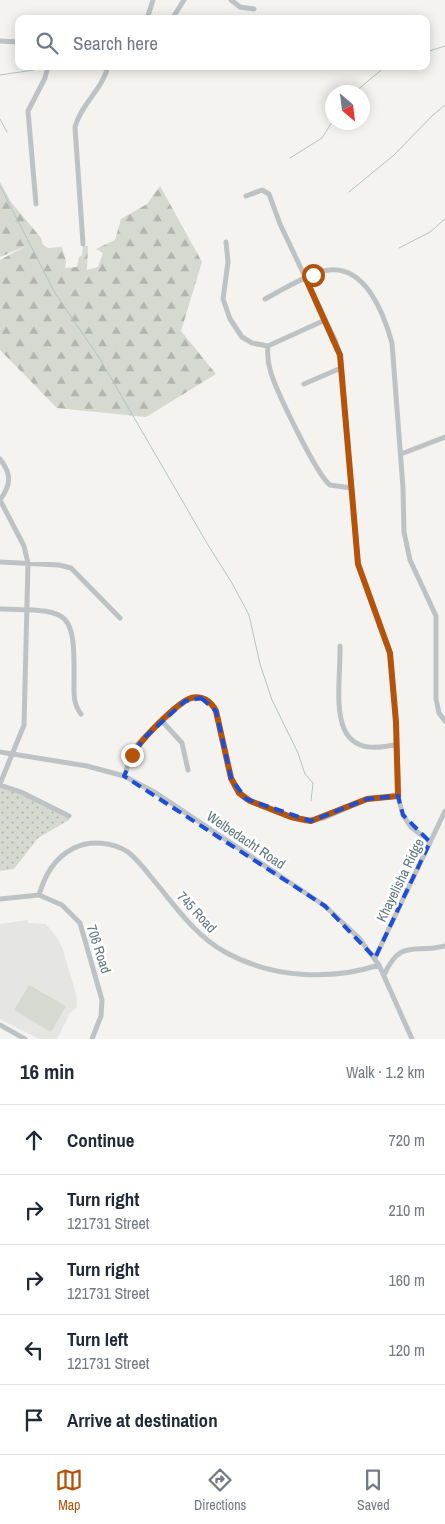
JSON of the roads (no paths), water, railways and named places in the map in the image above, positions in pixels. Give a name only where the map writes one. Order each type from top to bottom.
[{"type":"street","points":[[147,15],[153,0]]},
{"type":"street","points":[[175,15],[184,0]]},
{"type":"street","points":[[231,0],[240,7],[254,9]]},
{"type":"street","points":[[0,41],[15,42]]},
{"type":"street","points":[[36,204],[31,182],[28,111],[45,78],[47,70]]},
{"type":"street","points":[[83,244],[75,126],[107,70]]},
{"type":"street","points":[[246,196],[262,190],[269,194],[280,224],[335,340],[341,368],[358,564],[390,653],[398,796],[403,815],[416,831],[430,842]]},
{"type":"street","points":[[226,242],[227,268],[222,293],[225,308],[242,336],[252,343],[268,346],[325,320]]},
{"type":"street","points":[[265,299],[322,271],[342,271],[360,280],[371,294],[382,316],[392,343],[403,488],[402,514],[406,545],[415,572],[430,598],[436,616],[436,699],[439,713],[445,721]]},
{"type":"street","points":[[268,346],[271,373],[316,467],[330,484],[351,488]]},
{"type":"street","points":[[304,384],[341,368]]},
{"type":"street","points":[[401,454],[445,437]]},
{"type":"street","points":[[0,459],[10,477],[8,487],[0,500],[24,546],[28,563],[24,722],[14,755],[0,784],[22,792],[69,816]]},
{"type":"street","points":[[0,562],[71,568],[120,618]]},
{"type":"street","points":[[0,609],[27,609],[55,613],[64,618],[71,628],[74,647],[74,696],[76,707],[81,714]]},
{"type":"street","points":[[340,646],[341,721],[345,733],[353,742],[363,746],[384,747],[396,744]]},
{"type":"street","points":[[124,776],[138,745],[188,699],[201,698],[208,701],[214,707],[220,722],[235,787],[246,799],[305,821],[316,820],[367,799],[398,796]]},
{"type":"street","points":[[162,721],[182,743],[188,770]]},
{"type":"street","name":"Welbedacht Road","points":[[0,752],[87,766],[124,776],[156,793],[325,906],[359,938],[380,965],[411,1039]]},
{"type":"street","name":"Khayelisha Ridge","points":[[375,958],[445,811]]},
{"type":"street","name":"745 Road","points":[[40,895],[49,871],[55,862],[68,851],[85,845],[111,845],[127,852],[136,860],[206,939],[223,951],[247,963],[274,970],[325,976],[380,965]]},
{"type":"street","points":[[0,899],[40,895]]},
{"type":"street","name":"706 Road","points":[[40,895],[54,900],[69,910],[80,923],[84,933],[102,1000],[101,1016],[92,1039]]},
{"type":"street","points":[[384,975],[391,959],[400,952],[445,946]]},
{"type":"street","points":[[0,1025],[25,1039]]},
{"type":"waterway","points":[[430,51],[445,46]]},
{"type":"waterway","points":[[0,75],[34,70]]},
{"type":"waterway","points":[[363,85],[381,70]]},
{"type":"waterway","points":[[349,192],[394,155],[445,105]]},
{"type":"waterway","points":[[0,119],[7,132]]},
{"type":"waterway","points":[[290,158],[322,138],[327,130]]},
{"type":"waterway","points":[[0,186],[55,293],[100,359],[249,615],[260,664],[272,700],[298,753],[305,774],[313,783],[311,801]]},
{"type":"waterway","points":[[399,248],[430,232],[445,219]]}]
